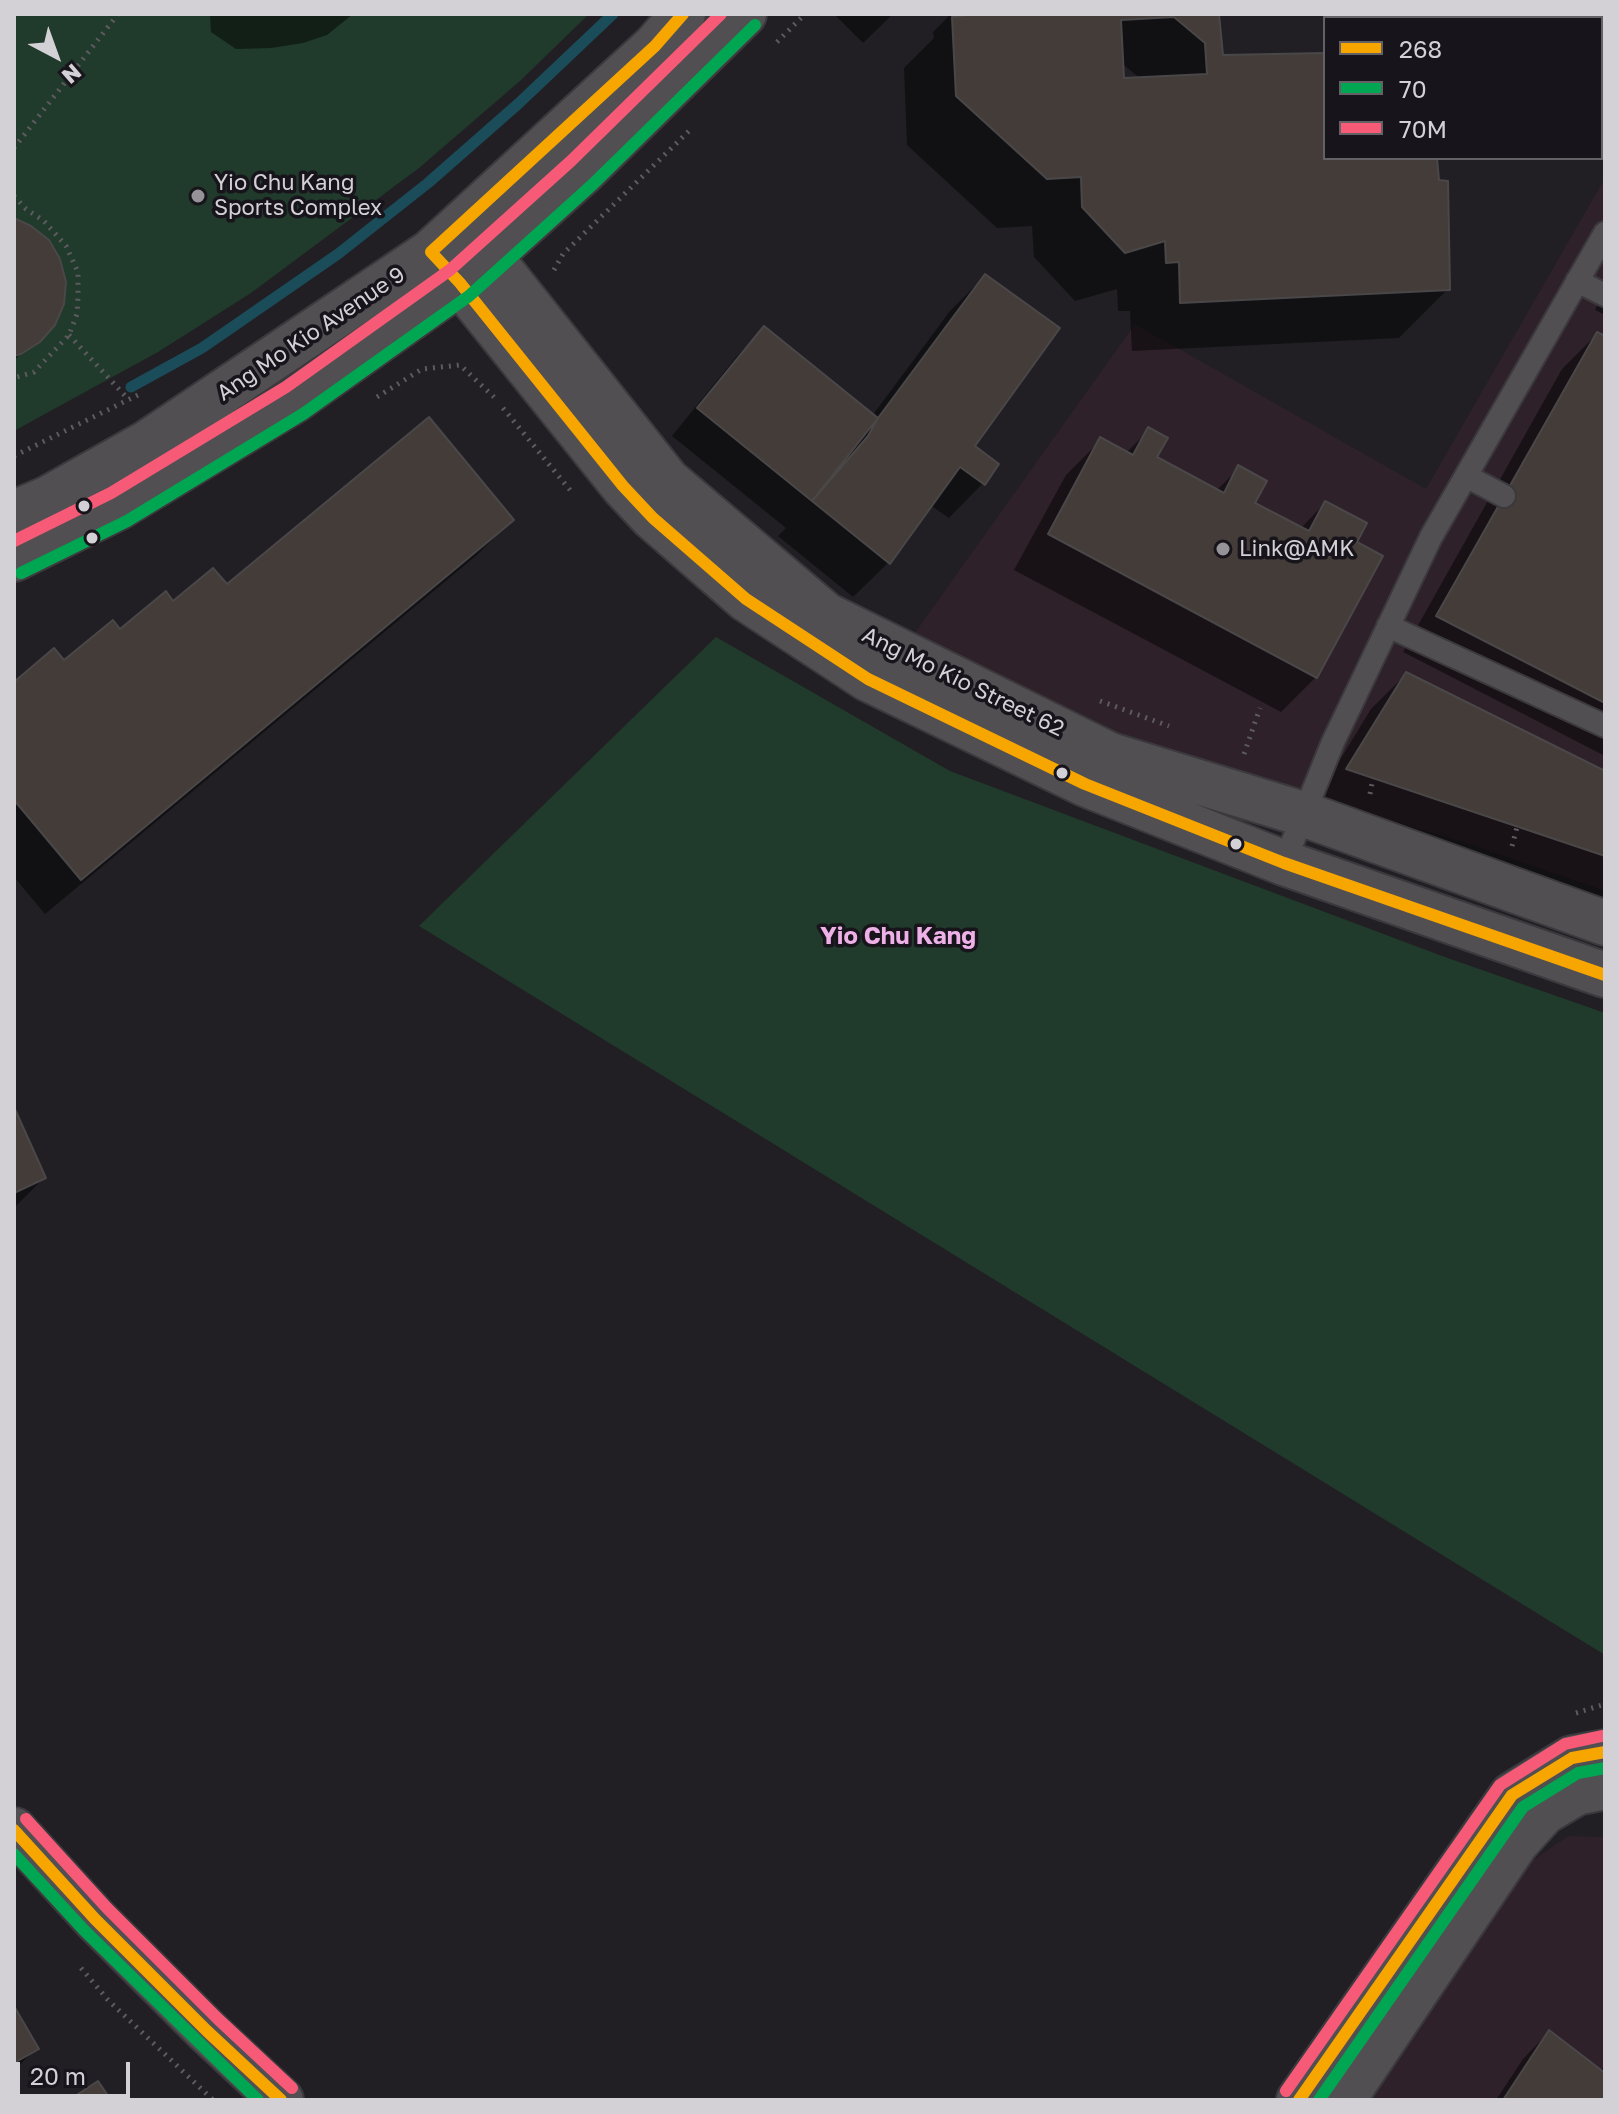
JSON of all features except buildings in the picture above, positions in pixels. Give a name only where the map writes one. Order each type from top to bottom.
[{"type":"street","name":"Ang Mo Kio Avenue 9","points":[[14,559],[119,507],[295,400],[461,254],[683,14]]},
{"type":"street","name":"Ang Mo Kio Avenue 9","points":[[14,513],[49,498],[147,443],[461,254],[593,162],[744,14]]},
{"type":"street","name":"Ang Mo Kio Street 62","points":[[461,254],[667,480],[692,527],[746,599],[868,679],[1085,784],[1284,863],[1605,975]]},
{"type":"street","name":"Ang Mo Kio Street 62","points":[[692,527],[826,615],[1110,755],[1303,814],[1605,923]]},
{"type":"street","points":[[1299,2100],[1512,1795],[1572,1758],[1605,1752]]},
{"type":"street","points":[[1343,2100],[1516,1843],[1544,1812],[1576,1793],[1605,1787]]},
{"type":"street","points":[[14,1830],[106,1930],[281,2100]]},
{"type":"lane","points":[[1284,863],[1333,742],[1431,537],[1605,233]]},
{"type":"lane","points":[[1577,281],[1605,295]]},
{"type":"lane","points":[[1466,476],[1504,496]]},
{"type":"lane","points":[[1388,626],[1605,726]]},
{"type":"path","points":[[14,148],[118,14]]},
{"type":"path","points":[[771,48],[805,14]]},
{"type":"path","points":[[551,274],[563,254],[694,126]]},
{"type":"path","points":[[14,196],[44,221],[66,246],[78,272],[77,314],[69,335],[34,372],[14,378]]},
{"type":"path","points":[[69,335],[128,399]]},
{"type":"path","points":[[368,402],[422,369],[460,365],[493,395],[571,492]]},
{"type":"path","points":[[14,456],[154,388]]},
{"type":"path","points":[[1244,754],[1260,708]]},
{"type":"path","points":[[1369,799],[1373,778]]},
{"type":"path","points":[[1512,846],[1517,827]]},
{"type":"shaded area","points":[[1605,178],[1605,891],[1466,843],[1113,737],[912,637],[1135,324],[1426,489]]},
{"type":"shaded area","points":[[1568,1836],[1605,1837],[1605,2100],[1369,2100],[1532,1861]]},
{"type":"green space","name":"Yio Chu Kang Sports Complex","points":[[14,14],[589,14],[520,81],[419,168],[251,293],[158,352],[14,431]]},
{"type":"green space","points":[[716,637],[950,771],[1442,956],[1605,1013],[1605,1655],[419,926]]},
{"type":"water","points":[[1493,14],[1605,14],[1605,70],[1603,16]]},
{"type":"waterway","points":[[131,387],[202,348],[338,254],[428,183],[613,14]]},
{"type":"transit line","name":"268","points":[[683,14],[655,46],[431,252],[460,283],[623,486],[653,518],[746,599],[868,679],[1085,784],[1284,863],[1605,975]]},
{"type":"transit line","name":"70M","points":[[14,541],[111,493],[286,387],[450,270],[571,161],[721,14]]},
{"type":"transit line","name":"70","points":[[21,573],[127,521],[303,414],[469,296],[593,184],[755,25]]},
{"type":"transit line","name":"70M","points":[[1286,2091],[1500,1785],[1565,1744],[1602,1736]]},
{"type":"transit line","name":"268","points":[[1299,2100],[1512,1795],[1572,1758],[1605,1752]]},
{"type":"transit line","name":"70","points":[[1319,2100],[1523,1807],[1578,1773],[1605,1768]]},
{"type":"transit line","name":"70M","points":[[26,1819],[107,1908],[292,2088]]},
{"type":"transit line","name":"268","points":[[14,1830],[95,1919],[281,2100]]},
{"type":"transit line","name":"70","points":[[14,1854],[84,1930],[258,2100]]},
{"type":"place","name":"Yio Chu Kang Sports Complex","points":[[198,196]]},
{"type":"place","name":"Link@AMK","points":[[1223,549]]},
{"type":"district","name":"Yio Chu Kang","points":[[898,936]]}]
